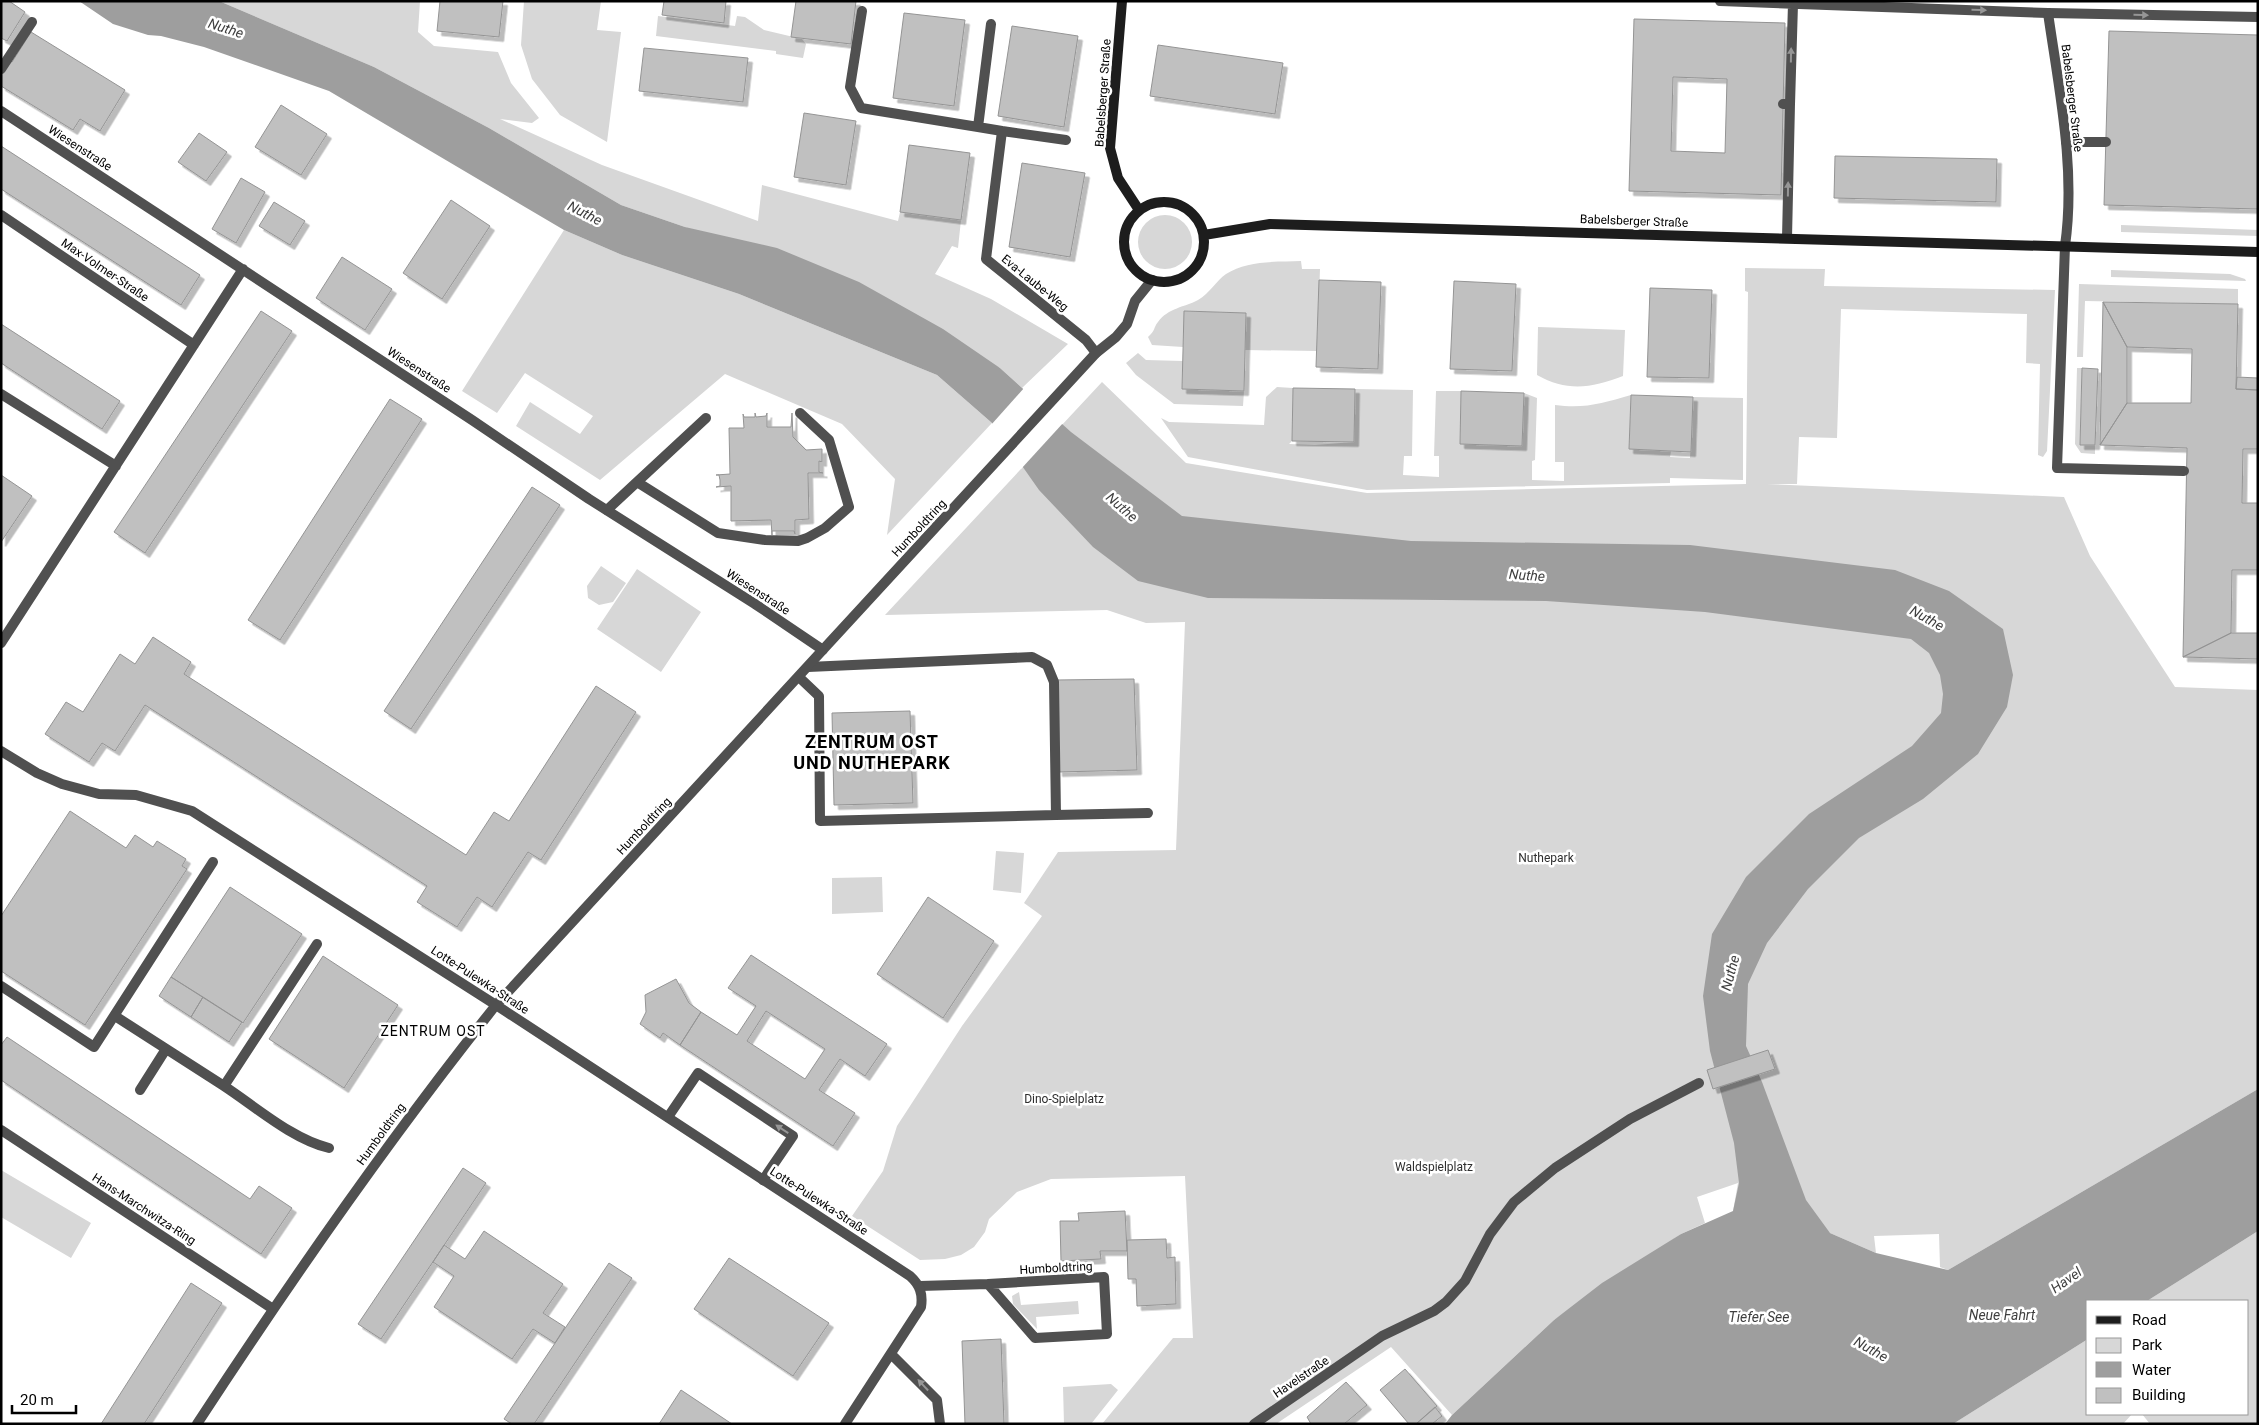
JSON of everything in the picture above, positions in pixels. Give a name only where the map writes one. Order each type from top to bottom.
[{"type":"street","name":"Babelsberger Straße","points":[[1122,1],[1110,148],[1118,178],[1139,210]]},
{"type":"street","points":[[1720,1],[2048,13],[2258,17]]},
{"type":"street","points":[[1787,238],[1787,104],[1793,4]]},
{"type":"street","points":[[862,11],[850,87],[861,108],[1066,140]]},
{"type":"street","name":"Babelsberger Straße","points":[[2048,13],[2066,142],[2068,220],[2065,246]]},
{"type":"street","points":[[1,69],[32,22]]},
{"type":"street","points":[[978,127],[991,24]]},
{"type":"street","name":"Wiesenstraße","points":[[1,111],[823,650]]},
{"type":"street","name":"Eva-Laube-Weg","points":[[1002,131],[986,259],[1086,340],[1096,353]]},
{"type":"street","points":[[2066,142],[2106,142]]},
{"type":"street","points":[[1165,201],[1179,204],[1190,211],[1199,222],[1204,235],[1204,249],[1199,262],[1190,272],[1179,279],[1166,282],[1152,280],[1140,275],[1131,266],[1123,243],[1125,230],[1130,219],[1139,210],[1151,203],[1165,201]]},
{"type":"street","name":"Max-Volmer-Straße","points":[[1,215],[194,345]]},
{"type":"street","name":"Babelsberger Straße","points":[[1204,235],[1270,224],[2258,252]]},
{"type":"street","points":[[2065,246],[2057,468],[2184,471]]},
{"type":"street","points":[[1,643],[243,270]]},
{"type":"street","name":"Humboldtring","points":[[197,1424],[273,1309],[411,1114],[496,1004],[1096,353],[1116,337],[1127,324],[1135,301],[1152,280]]},
{"type":"street","points":[[1,394],[116,466]]},
{"type":"street","points":[[637,482],[718,532],[765,540],[798,541],[807,538],[825,528],[849,508],[829,440],[800,413]]},
{"type":"street","points":[[607,510],[706,418]]},
{"type":"street","points":[[808,667],[1032,657],[1047,665],[1054,682],[1056,815]]},
{"type":"street","points":[[798,677],[819,696],[820,821],[1148,814]]},
{"type":"street","name":"Lotte-Pulewka-Straße","points":[[1,751],[38,773],[62,784],[99,794],[136,795],[192,811],[496,1004],[910,1276],[920,1286]]},
{"type":"street","points":[[1,986],[94,1047],[213,862]]},
{"type":"street","points":[[224,1086],[318,944]]},
{"type":"street","points":[[115,1016],[313,1144],[329,1148]]},
{"type":"street","points":[[140,1090],[166,1049]]},
{"type":"street","points":[[668,1117],[698,1073],[793,1136],[763,1180]]},
{"type":"street","name":"Havelstraße","points":[[1254,1424],[1382,1336],[1446,1302],[1465,1281],[1490,1234],[1514,1202],[1555,1168],[1630,1120],[1699,1083]]},
{"type":"street","name":"Hans-Marchwitza-Ring","points":[[1,1130],[273,1309]]},
{"type":"street","name":"Humboldtring","points":[[920,1286],[1104,1278],[1107,1334],[1035,1338],[988,1284]]},
{"type":"street","points":[[845,1424],[921,1307],[922,1293],[920,1286]]},
{"type":"street","points":[[891,1354],[937,1400],[940,1424]]},
{"type":"green space","points":[[219,1],[420,1],[418,32],[434,46],[498,52],[511,83],[539,118],[532,123],[500,119],[602,165],[758,221],[762,185],[898,221],[900,212],[961,220],[958,248],[952,246],[935,274],[991,299],[1068,344],[1022,388],[1000,368],[685,227],[621,205],[489,128],[374,67]]},
{"type":"green space","points":[[524,1],[601,1],[597,30],[621,32],[607,142],[560,115],[532,79],[521,45]]},
{"type":"green space","points":[[658,16],[735,26],[737,16],[745,17],[764,30],[802,39],[806,44],[803,58],[776,54],[776,51],[656,36]]},
{"type":"green space","points":[[1165,215],[1175,217],[1184,223],[1190,232],[1192,242],[1190,252],[1184,261],[1175,267],[1165,269],[1155,267],[1146,261],[1140,252],[1138,242],[1140,232],[1146,223],[1155,217]]},
{"type":"green space","points":[[2121,225],[2258,230],[2258,236],[2121,232]]},
{"type":"green space","points":[[564,230],[622,255],[739,294],[937,375],[992,423],[887,535],[895,479],[842,424],[725,374],[600,480],[516,426],[530,402],[580,434],[593,416],[525,373],[497,413],[462,391]]},
{"type":"green space","points":[[1301,261],[1302,269],[1320,269],[1317,351],[1245,350],[1246,313],[1185,311],[1183,347],[1152,345],[1148,337],[1162,317],[1198,300],[1234,269],[1253,264]]},
{"type":"green space","name":"Nuthepark","points":[[1745,268],[1825,269],[1824,286],[2055,290],[2047,451],[2043,457],[2038,455],[2040,364],[2026,363],[2027,314],[1841,309],[1837,438],[1799,437],[1797,484],[1767,484],[2064,497],[2090,556],[2175,687],[2258,690],[2258,1089],[1948,1270],[1940,1267],[1939,1234],[1874,1236],[1876,1253],[1830,1233],[1733,1211],[1738,1183],[1697,1197],[1705,1223],[1681,1234],[1554,1320],[1452,1415],[1391,1347],[1276,1424],[1102,1424],[1173,1338],[1193,1338],[1185,1176],[1051,1179],[1017,1192],[989,1219],[985,1232],[974,1247],[961,1255],[945,1259],[920,1260],[852,1216],[883,1171],[897,1126],[962,1026],[1042,916],[1024,903],[1058,852],[1176,850],[1185,622],[1146,623],[1107,610],[885,615],[1102,382],[1186,463],[1367,493],[1746,484],[1748,292],[1745,291]]},
{"type":"green space","points":[[2111,270],[2230,274],[2246,281],[2111,277]]},
{"type":"green space","points":[[2079,284],[2238,289],[2238,304],[2085,301],[2083,357],[2077,357]]},
{"type":"green space","points":[[1538,327],[1625,330],[1623,376],[1601,383],[1569,386],[1537,375]]},
{"type":"green space","points":[[1138,353],[1146,360],[1183,361],[1182,389],[1244,391],[1243,406],[1174,404],[1136,375],[1126,363]]},
{"type":"green space","points":[[2077,368],[2082,368],[2080,444],[2095,445],[2095,454],[2081,453],[2075,444]]},
{"type":"green space","points":[[1277,387],[1293,388],[1292,441],[1289,444],[1315,445],[1354,442],[1355,389],[1413,390],[1412,456],[1404,456],[1403,475],[1439,477],[1439,456],[1434,456],[1436,391],[1461,391],[1460,444],[1522,446],[1524,393],[1537,398],[1535,460],[1532,461],[1532,480],[1564,481],[1564,462],[1555,462],[1555,405],[1585,406],[1631,395],[1629,449],[1671,451],[1670,457],[1690,458],[1693,397],[1743,398],[1743,480],[1670,478],[1670,483],[1367,490],[1188,457],[1161,418],[1169,422],[1264,425],[1266,397]]},
{"type":"green space","points":[[601,566],[626,583],[613,602],[599,605],[588,598],[587,586]]},
{"type":"green space","points":[[637,569],[701,612],[661,672],[597,629]]},
{"type":"green space","points":[[996,851],[1024,853],[1021,893],[993,890]]},
{"type":"green space","points":[[882,877],[883,912],[832,914],[832,878]]},
{"type":"green space","points":[[1,1170],[91,1223],[71,1258],[1,1217]]},
{"type":"green space","points":[[2258,1231],[2258,1424],[2150,1424],[2143,1415],[2249,1415],[2249,1300],[2149,1300]]},
{"type":"green space","points":[[1019,1292],[1021,1305],[1078,1301],[1079,1314],[1036,1317],[1037,1329],[1013,1304],[1012,1296]]},
{"type":"green space","points":[[2086,1340],[2086,1415],[2131,1415],[2123,1424],[1953,1424]]},
{"type":"green space","points":[[1111,1384],[1118,1390],[1091,1424],[1064,1424],[1063,1387]]},
{"type":"water","points":[[79,1],[219,1],[374,67],[489,128],[621,205],[685,227],[777,248],[859,282],[943,329],[1000,368],[1071,432],[1182,516],[1411,541],[1690,545],[1895,570],[1949,591],[2003,629],[2013,675],[2007,707],[1978,754],[1923,799],[1859,838],[1808,889],[1767,943],[1748,984],[1746,1046],[1762,1082],[1806,1200],[1830,1233],[1876,1253],[1948,1270],[2258,1089],[2258,1231],[2149,1300],[2086,1300],[2086,1340],[1953,1424],[1445,1424],[1452,1415],[1554,1320],[1602,1283],[1681,1234],[1733,1211],[1739,1183],[1734,1143],[1710,1051],[1703,996],[1712,934],[1746,877],[1809,814],[1912,746],[1941,713],[1943,694],[1940,675],[1929,653],[1911,639],[1705,612],[1546,601],[1208,598],[1138,581],[1093,547],[1039,490],[992,423],[937,375],[739,294],[622,255],[564,230],[329,91],[204,47],[161,36],[148,35],[113,24]]},
{"type":"pier","points":[[1025,387],[1064,422],[1021,469],[991,425]]},
{"type":"building","points":[[1,1],[9,1],[25,12],[7,41],[1,38]]},
{"type":"building","points":[[440,1],[503,1],[499,37],[437,31]]},
{"type":"building","points":[[664,1],[726,1],[724,23],[662,15]]},
{"type":"building","points":[[796,1],[856,1],[851,44],[791,37]]},
{"type":"building","points":[[904,13],[965,20],[954,106],[893,98]]},
{"type":"building","points":[[1634,19],[1785,23],[1781,195],[1629,191]],"holes":[[[1673,77],[1727,79],[1725,153],[1671,151]]]},
{"type":"building","points":[[1012,26],[1078,36],[1064,127],[998,116]]},
{"type":"building","points":[[2109,31],[2258,35],[2258,209],[2104,205]]},
{"type":"building","points":[[31,32],[125,90],[100,131],[80,119],[73,130],[1,86],[1,70],[8,59],[12,62]]},
{"type":"building","points":[[1158,45],[1283,63],[1275,114],[1150,96]]},
{"type":"building","points":[[644,48],[748,58],[743,102],[639,91]]},
{"type":"building","points":[[281,105],[327,134],[301,175],[255,147]]},
{"type":"building","points":[[804,113],[856,121],[846,185],[794,177]]},
{"type":"building","points":[[199,133],[227,152],[206,181],[178,162]]},
{"type":"building","points":[[909,145],[970,153],[961,220],[900,212]]},
{"type":"building","points":[[1,146],[200,275],[181,305],[1,189]]},
{"type":"building","points":[[1835,156],[1997,159],[1996,202],[1834,198]]},
{"type":"building","points":[[1022,163],[1085,173],[1070,257],[1009,247]]},
{"type":"building","points":[[241,178],[265,192],[236,243],[212,229]]},
{"type":"building","points":[[451,200],[490,226],[442,299],[403,273]]},
{"type":"building","points":[[274,202],[305,221],[290,245],[259,226]]},
{"type":"building","points":[[342,257],[392,289],[365,330],[316,298]]},
{"type":"building","points":[[1319,280],[1381,282],[1378,369],[1316,367]]},
{"type":"building","points":[[1454,281],[1516,284],[1512,371],[1450,369]]},
{"type":"building","points":[[1650,288],[1712,290],[1709,378],[1647,377]]},
{"type":"building","points":[[2103,302],[2238,304],[2236,389],[2258,390],[2258,449],[2243,449],[2242,503],[2258,503],[2258,570],[2232,570],[2231,633],[2183,657],[2187,448],[2100,445],[2127,403],[2191,403],[2192,349],[2127,347]]},
{"type":"building","points":[[2103,302],[2127,347],[2127,403],[2100,445]]},
{"type":"building","points":[[261,311],[292,331],[145,553],[114,532]]},
{"type":"building","points":[[1184,311],[1246,313],[1244,391],[1182,389]]},
{"type":"building","points":[[1,324],[120,401],[102,429],[1,363]]},
{"type":"building","points":[[2082,368],[2098,369],[2095,445],[2080,445]]},
{"type":"building","points":[[2237,377],[2258,378],[2258,390],[2236,389]]},
{"type":"building","points":[[1293,388],[1355,389],[1354,442],[1292,441]]},
{"type":"building","points":[[1461,391],[1524,393],[1522,446],[1460,444]]},
{"type":"building","points":[[1631,395],[1693,397],[1691,452],[1629,449]]},
{"type":"building","points":[[390,399],[422,419],[280,640],[248,620]]},
{"type":"building","points":[[755,413],[756,417],[766,416],[767,413],[767,427],[791,427],[792,413],[793,437],[806,450],[822,449],[822,462],[819,461],[819,472],[823,473],[808,473],[809,519],[795,520],[795,534],[794,531],[772,531],[772,535],[771,520],[731,521],[731,486],[716,487],[720,486],[720,480],[719,475],[716,475],[730,474],[729,428],[744,428],[743,414],[744,417],[755,417]]},
{"type":"building","points":[[1,475],[32,496],[1,542]]},
{"type":"building","points":[[532,487],[560,505],[411,729],[384,711]]},
{"type":"building","points":[[2231,633],[2258,633],[2258,659],[2183,657]]},
{"type":"building","points":[[153,637],[191,662],[184,674],[466,855],[494,812],[509,821],[596,686],[636,712],[541,860],[528,852],[492,907],[477,897],[457,927],[417,902],[427,886],[145,705],[115,751],[102,743],[89,762],[45,734],[66,702],[83,712],[120,654],[135,664]]},
{"type":"building","points":[[1134,679],[1137,770],[1058,772],[1056,680]]},
{"type":"building","points":[[910,711],[913,803],[834,805],[832,713]]},
{"type":"building","points":[[70,811],[126,848],[135,835],[153,847],[157,841],[186,859],[182,866],[187,869],[85,1025],[1,971],[1,916]]},
{"type":"building","points":[[230,887],[302,934],[243,1023],[171,977]]},
{"type":"building","points":[[928,897],[994,941],[943,1018],[877,974]]},
{"type":"building","points":[[751,955],[887,1044],[865,1076],[840,1059],[819,1090],[855,1113],[833,1146],[680,1045],[701,1012],[737,1035],[756,1006],[728,988]],"holes":[[[766,1011],[825,1049],[805,1079],[747,1041]]]},
{"type":"building","points":[[323,956],[398,1005],[344,1088],[269,1039]]},
{"type":"building","points":[[171,977],[203,997],[191,1017],[159,996]]},
{"type":"building","points":[[676,979],[689,1003],[701,1012],[680,1045],[663,1033],[660,1038],[640,1024],[646,1012],[645,995]]},
{"type":"building","points":[[203,997],[242,1022],[229,1042],[191,1017]]},
{"type":"building","points":[[7,1037],[250,1199],[259,1186],[292,1208],[261,1254],[1,1080],[1,1045]]},
{"type":"building","points":[[1768,1050],[1775,1069],[1713,1089],[1707,1070]]},
{"type":"building","points":[[463,1168],[486,1183],[381,1339],[358,1324]]},
{"type":"building","points":[[1125,1211],[1127,1251],[1100,1251],[1101,1259],[1061,1261],[1060,1221],[1079,1221],[1078,1213]]},
{"type":"building","points":[[484,1231],[563,1284],[543,1313],[565,1327],[555,1343],[533,1329],[512,1359],[434,1307],[454,1276],[433,1262],[444,1245],[465,1259]]},
{"type":"building","points":[[1166,1239],[1167,1258],[1175,1257],[1176,1304],[1137,1306],[1136,1279],[1128,1279],[1127,1240]]},
{"type":"building","points":[[729,1258],[829,1323],[793,1376],[694,1309]]},
{"type":"building","points":[[609,1263],[632,1278],[534,1424],[512,1424],[504,1419]]},
{"type":"building","points":[[191,1283],[222,1303],[144,1424],[101,1424]]},
{"type":"building","points":[[1001,1339],[1004,1424],[965,1424],[962,1341]]},
{"type":"building","points":[[1405,1369],[1437,1406],[1416,1424],[1409,1424],[1380,1390]]},
{"type":"building","points":[[1346,1382],[1367,1405],[1344,1424],[1311,1424],[1307,1417]]},
{"type":"building","points":[[681,1390],[732,1424],[659,1424]]},
{"type":"building","points":[[1435,1407],[1442,1416],[1432,1424],[1416,1424]]},
{"type":"district","name":"ZENTRUM OST UND NUTHEPARK","points":[[872,751]]},
{"type":"district","name":"ZENTRUM OST","points":[[433,1031]]},
{"type":"water label","name":"Nuthe","points":[[226,28]]},
{"type":"water label","name":"Nuthe","points":[[585,213]]},
{"type":"water label","name":"Nuthe","points":[[1122,507]]},
{"type":"water label","name":"Nuthe","points":[[1527,575]]},
{"type":"water label","name":"Nuthe","points":[[1927,618]]},
{"type":"water label","name":"Nuthe","points":[[1730,973]]},
{"type":"water label","name":"Havel","points":[[2066,1280]]},
{"type":"water label","name":"Neue Fahrt","points":[[2002,1315]]},
{"type":"water label","name":"Tiefer See","points":[[1759,1317]]},
{"type":"water label","name":"Nuthe","points":[[1871,1349]]},
{"type":"park label","name":"Dino-Spielplatz","points":[[1064,1099]]},
{"type":"park label","name":"Waldspielplatz","points":[[1434,1167]]}]
